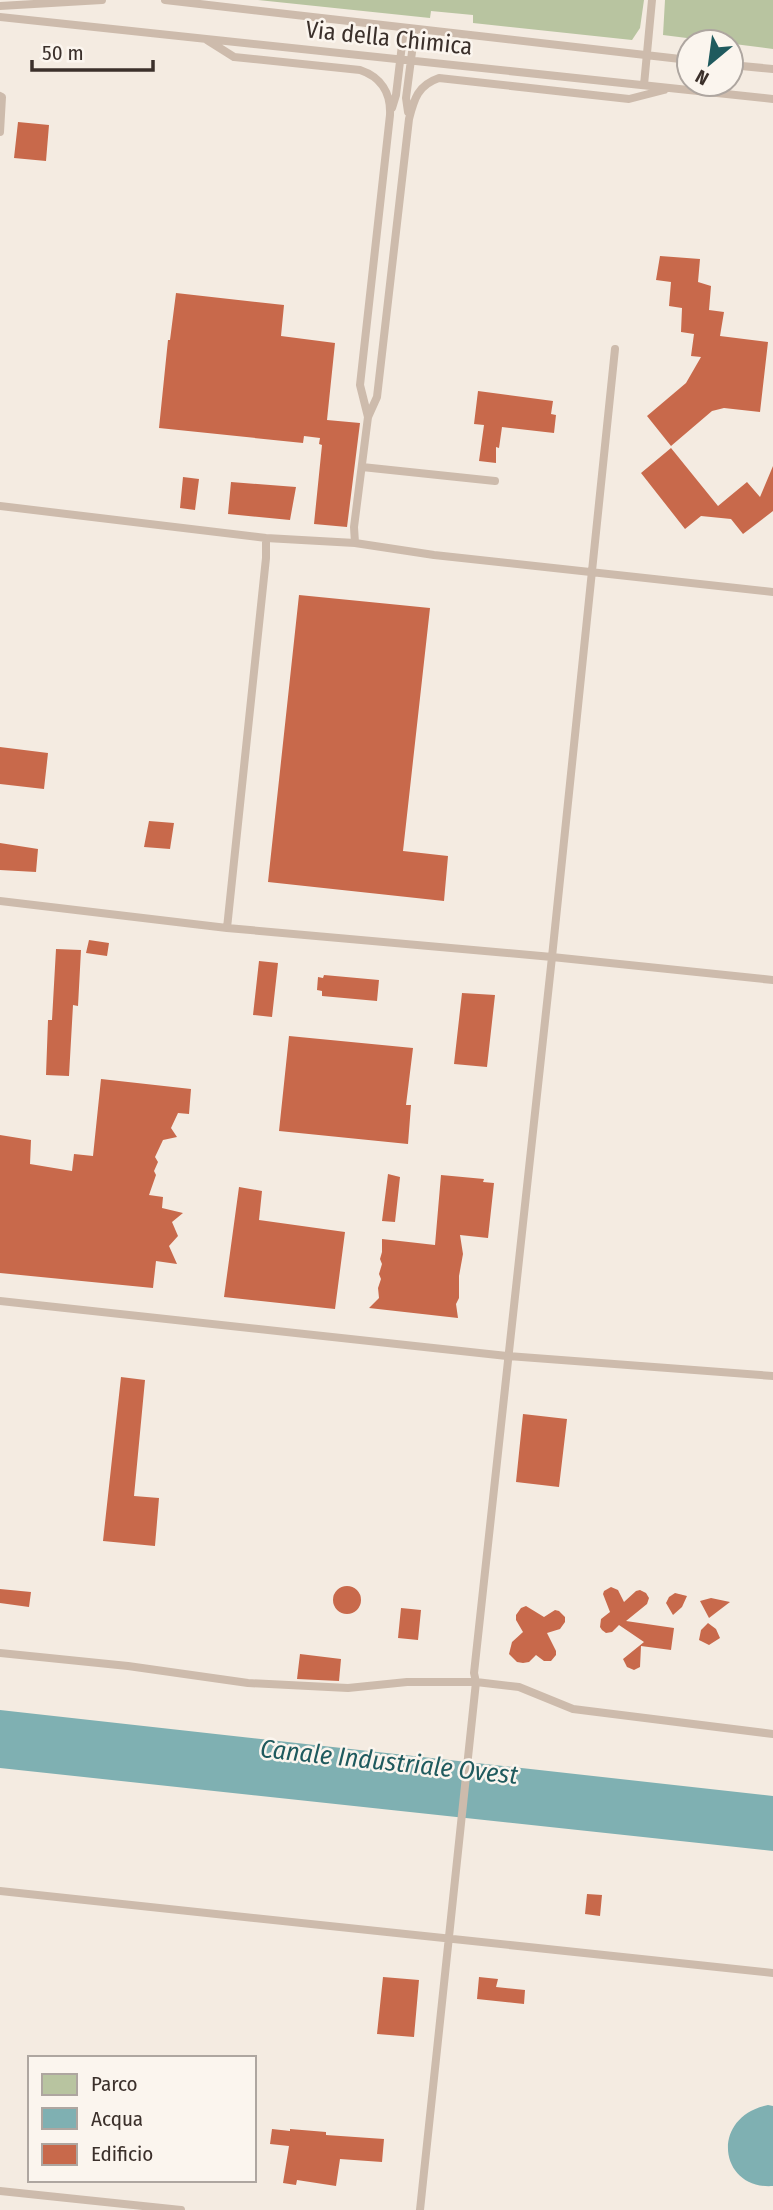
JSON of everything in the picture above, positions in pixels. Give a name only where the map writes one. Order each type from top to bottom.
[{"type":"lane","points":[[0,6],[102,0]]},
{"type":"lane","name":"Via della Chimica","points":[[165,0],[675,59]]},
{"type":"lane","points":[[644,85],[652,0]]},
{"type":"lane","name":"Via della Chimica","points":[[0,17],[773,99]]},
{"type":"lane","points":[[390,115],[396,96],[404,28]]},
{"type":"lane","points":[[409,119],[406,98],[415,29]]},
{"type":"lane","points":[[205,38],[234,57],[360,70],[369,73],[384,87],[389,97],[390,115],[360,384],[368,417]]},
{"type":"lane","points":[[745,66],[773,69]]},
{"type":"lane","points":[[355,543],[354,527],[368,417],[377,397],[409,119],[419,89],[439,78],[629,99],[670,88]]},
{"type":"lane","points":[[0,96],[0,132]]},
{"type":"lane","points":[[420,2210],[450,1939],[507,1356],[552,957],[615,349]]},
{"type":"lane","points":[[362,467],[495,481]]},
{"type":"lane","points":[[0,506],[266,538],[355,543],[434,555],[773,592]]},
{"type":"lane","points":[[227,928],[266,538]]},
{"type":"lane","points":[[0,901],[227,928],[773,980]]},
{"type":"lane","points":[[0,1301],[507,1356],[773,1376]]},
{"type":"lane","points":[[0,1653],[260,1683],[348,1688],[407,1682],[476,1682],[519,1687],[573,1709],[773,1734]]},
{"type":"lane","points":[[0,1891],[773,1973]]},
{"type":"lane","points":[[0,2191],[181,2210]]},
{"type":"green space","points":[[258,0],[644,0],[640,28],[632,40],[473,23],[473,15],[431,11],[430,18]]},
{"type":"green space","points":[[665,0],[773,0],[773,49],[745,45],[745,28],[675,28],[675,37],[663,35]]},
{"type":"water","name":"Canale Industriale Ovest","points":[[0,1710],[773,1796],[773,1851],[0,1768]]},
{"type":"water","points":[[768,2105],[773,2106],[773,2186],[755,2184],[741,2177],[732,2165],[728,2152],[729,2137],[736,2123],[749,2112]]},
{"type":"building","points":[[18,122],[49,125],[46,161],[14,158]]},
{"type":"building","points":[[660,256],[700,259],[698,282],[711,286],[709,310],[724,312],[720,336],[768,342],[760,412],[724,408],[712,411],[671,446],[647,416],[686,383],[701,357],[691,356],[694,334],[681,332],[682,308],[669,306],[671,282],[656,280]]},
{"type":"building","points":[[176,293],[284,305],[281,336],[335,343],[327,420],[360,423],[347,527],[314,524],[322,445],[319,444],[320,438],[304,436],[303,443],[159,428]]},
{"type":"building","points":[[478,391],[553,401],[551,414],[556,415],[554,433],[502,427],[499,448],[496,447],[496,463],[479,461],[484,425],[474,424]]},
{"type":"building","points":[[671,448],[718,506],[747,482],[760,497],[773,466],[773,511],[743,534],[731,519],[701,516],[685,529],[641,473]]},
{"type":"building","points":[[183,477],[199,479],[195,510],[180,508]]},
{"type":"building","points":[[231,482],[296,487],[290,520],[228,514]]},
{"type":"building","points":[[299,595],[430,608],[403,851],[448,856],[444,901],[268,882]]},
{"type":"building","points":[[0,747],[48,753],[44,789],[0,784]]},
{"type":"building","points":[[149,821],[174,823],[170,849],[144,847]]},
{"type":"building","points":[[0,843],[38,849],[36,872],[0,870]]},
{"type":"building","points":[[89,940],[109,943],[107,956],[86,953]]},
{"type":"building","points":[[56,949],[81,950],[78,1006],[73,1005],[69,1076],[46,1075],[48,1020],[52,1020]]},
{"type":"building","points":[[259,961],[278,963],[272,1017],[253,1015]]},
{"type":"building","points":[[324,975],[379,980],[377,1001],[322,996],[322,991],[317,990],[318,977],[323,978]]},
{"type":"building","points":[[462,993],[495,995],[487,1067],[454,1064]]},
{"type":"building","points":[[289,1036],[413,1048],[406,1105],[411,1105],[408,1144],[279,1131]]},
{"type":"building","points":[[101,1079],[191,1089],[189,1114],[178,1113],[171,1128],[177,1137],[163,1140],[155,1157],[158,1162],[154,1171],[156,1175],[149,1195],[163,1197],[162,1208],[183,1213],[172,1222],[178,1236],[169,1246],[177,1264],[156,1261],[153,1288],[0,1273],[0,1135],[31,1140],[30,1164],[72,1171],[74,1154],[93,1156]]},
{"type":"building","points":[[388,1174],[400,1177],[395,1222],[382,1221]]},
{"type":"building","points":[[441,1175],[484,1179],[483,1182],[494,1183],[488,1238],[460,1235],[463,1254],[459,1298],[456,1304],[458,1318],[369,1308],[379,1298],[382,1239],[435,1245]]},
{"type":"building","points":[[239,1187],[262,1191],[259,1220],[345,1232],[335,1309],[224,1297]]},
{"type":"building","points":[[121,1377],[145,1380],[134,1496],[159,1498],[155,1546],[103,1541]]},
{"type":"building","points":[[523,1414],[567,1419],[559,1487],[516,1482]]},
{"type":"building","points":[[347,1586],[357,1590],[361,1600],[357,1610],[347,1614],[337,1610],[333,1600],[337,1590]]},
{"type":"building","points":[[611,1587],[618,1590],[624,1602],[636,1591],[646,1593],[649,1598],[647,1604],[626,1621],[674,1628],[671,1650],[641,1646],[640,1667],[634,1670],[627,1667],[623,1659],[644,1642],[619,1625],[612,1632],[606,1633],[600,1627],[601,1619],[610,1612],[603,1594]]},
{"type":"building","points":[[0,1589],[31,1592],[29,1607],[0,1603]]},
{"type":"building","points":[[675,1593],[687,1596],[682,1607],[673,1615],[666,1603]]},
{"type":"building","points":[[711,1598],[730,1602],[709,1618],[700,1601]]},
{"type":"building","points":[[526,1606],[544,1617],[555,1610],[565,1617],[560,1629],[547,1633],[556,1651],[551,1661],[544,1661],[536,1655],[529,1662],[517,1662],[509,1654],[512,1642],[523,1632],[516,1615]]},
{"type":"building","points":[[401,1608],[421,1610],[418,1640],[398,1638]]},
{"type":"building","points":[[708,1623],[716,1629],[720,1638],[709,1645],[699,1640],[701,1630]]},
{"type":"building","points":[[300,1654],[341,1659],[339,1681],[297,1679]]},
{"type":"building","points":[[587,1894],[602,1895],[600,1916],[585,1914]]},
{"type":"building","points":[[383,1977],[419,1980],[414,2037],[377,2034]]},
{"type":"building","points":[[479,1977],[498,1979],[496,1987],[525,1990],[524,2004],[477,1999]]},
{"type":"building","points":[[272,2129],[384,2139],[382,2162],[340,2159],[336,2186],[297,2180],[296,2185],[283,2183],[289,2146],[270,2144]]}]
